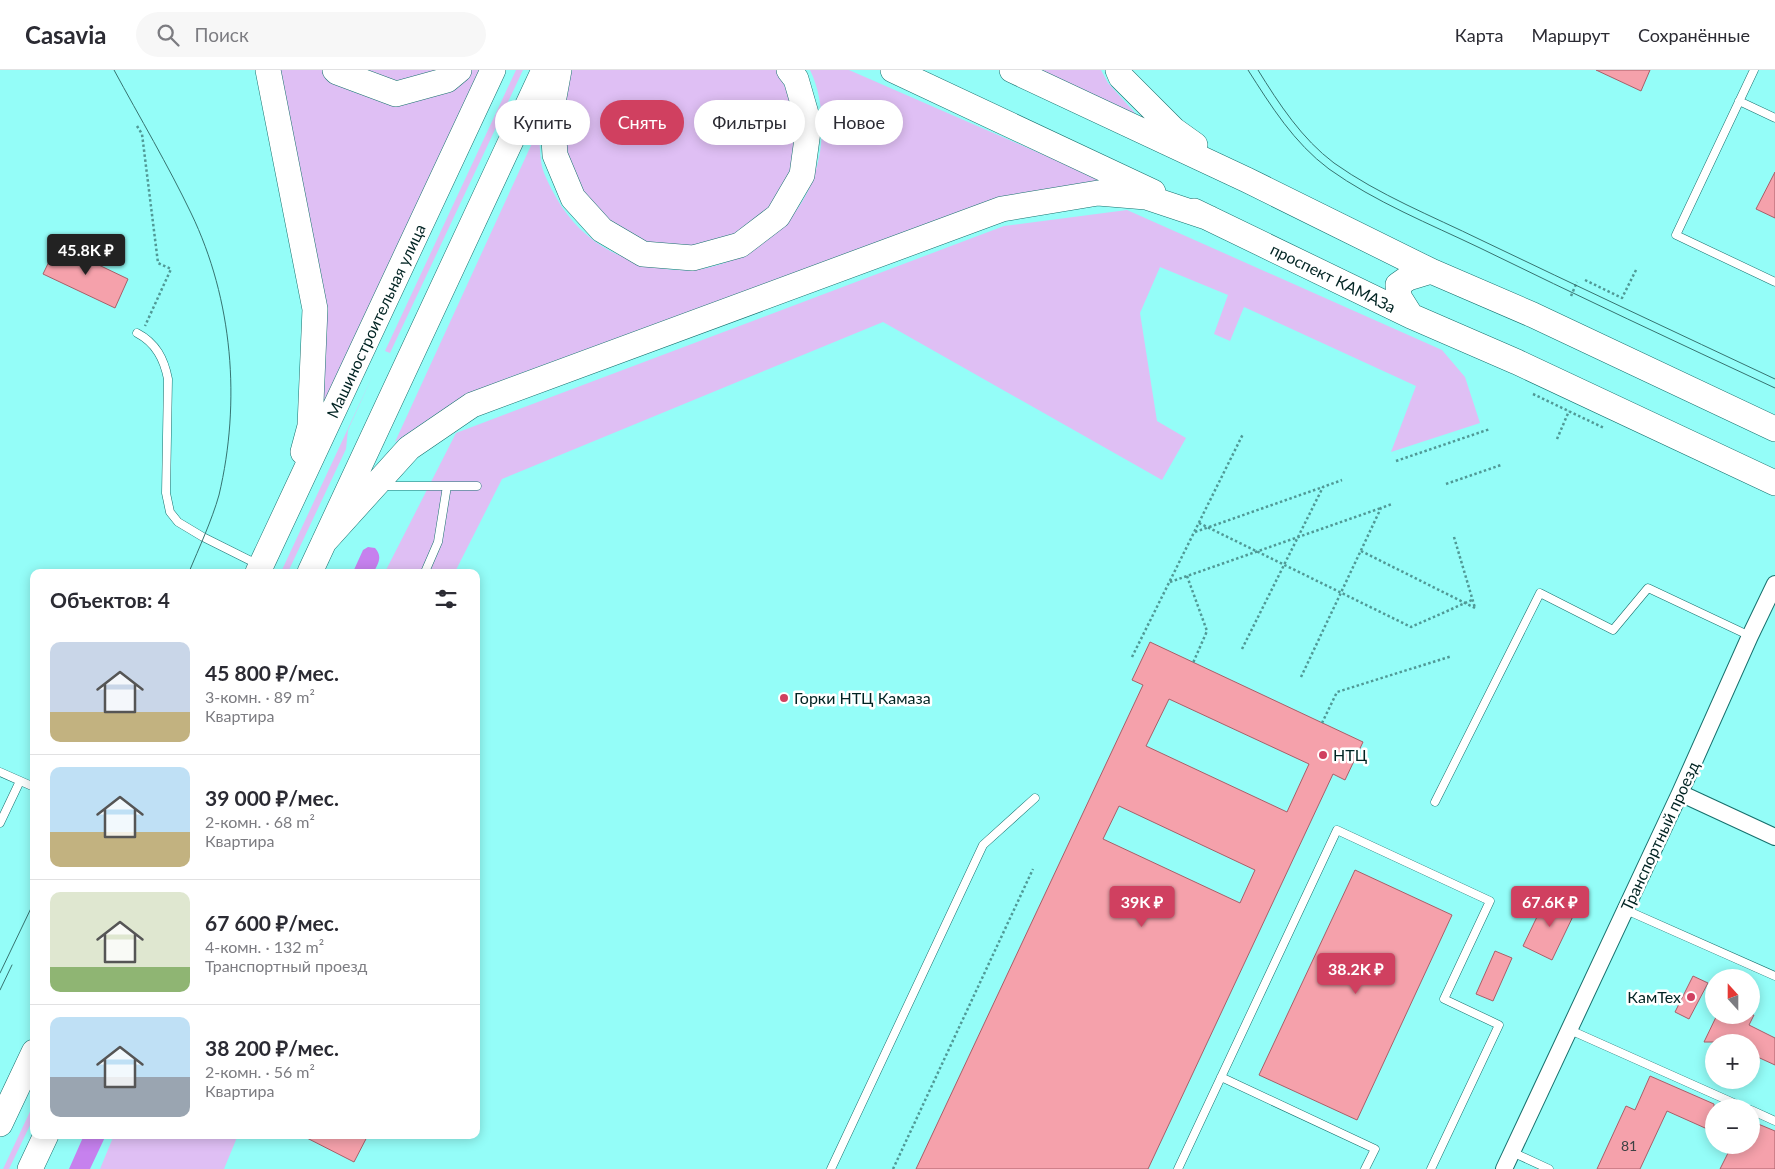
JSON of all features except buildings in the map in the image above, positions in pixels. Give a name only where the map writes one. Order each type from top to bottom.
[{"type":"main road","points":[[268,70],[315,309],[310,426],[280,526]]},
{"type":"main road","points":[[335,70],[396,94],[447,80],[459,70]]},
{"type":"main road","name":"Машиностроительная улица","points":[[260,569],[493,70]]},
{"type":"main road","points":[[311,569],[544,70]]},
{"type":"main road","points":[[559,70],[552,108],[555,155],[573,198],[602,230],[643,254],[693,258],[740,245],[778,216],[802,175],[809,124],[796,79],[789,70]]},
{"type":"main road","name":"проспект КАМАЗа","points":[[893,70],[1209,218],[1411,316],[1517,362],[1775,483]]},
{"type":"main road","points":[[1012,70],[1247,180],[1431,272],[1533,315],[1775,429]]},
{"type":"main road","points":[[1118,70],[1121,77],[1174,130],[1247,180]]},
{"type":"main road","points":[[324,542],[409,448],[472,405],[1002,209],[1098,193],[1146,197],[1209,218]]},
{"type":"main road","points":[[1411,316],[1399,297],[1398,286],[1408,278],[1431,272]]},
{"type":"main road","points":[[0,1124],[30,1060]]},
{"type":"main road","points":[[30,1169],[44,1139]]},
{"type":"street","name":"Транспортный проезд","points":[[1504,1169],[1626,910],[1775,584]]},
{"type":"street","points":[[1680,793],[1775,837]]},
{"type":"lane","points":[[1754,70],[1676,235],[1775,282]]},
{"type":"lane","points":[[1739,102],[1775,118]]},
{"type":"lane","points":[[139,334],[155,346],[165,364],[168,379],[166,493],[170,512],[178,522],[260,569]]},
{"type":"lane","points":[[374,486],[477,486]]},
{"type":"lane","points":[[426,569],[438,542],[447,486]]},
{"type":"lane","points":[[1435,802],[1540,593],[1613,630],[1648,588],[1750,636]]},
{"type":"lane","points":[[0,772],[30,785]]},
{"type":"lane","points":[[0,823],[20,780]]},
{"type":"lane","points":[[831,1169],[983,845],[1035,798]]},
{"type":"lane","points":[[1178,1169],[1337,830],[1490,902],[1444,999],[1499,1025],[1431,1169]]},
{"type":"lane","points":[[1626,910],[1775,976]]},
{"type":"lane","points":[[1570,1030],[1725,1099]]},
{"type":"lane","points":[[1221,1077],[1375,1149],[1365,1169]]},
{"type":"lane","points":[[1760,1114],[1775,1121]]},
{"type":"lane","points":[[1512,1152],[1549,1169]]},
{"type":"path","points":[[137,126],[142,134],[158,263],[171,269],[139,334]]},
{"type":"path","points":[[1585,280],[1622,298],[1637,268]]},
{"type":"path","points":[[1571,296],[1577,282]]},
{"type":"path","points":[[1533,394],[1604,428]]},
{"type":"path","points":[[1557,439],[1569,411]]},
{"type":"path","points":[[1396,461],[1490,429]]},
{"type":"path","points":[[1132,657],[1244,434]]},
{"type":"path","points":[[1446,484],[1501,465]]},
{"type":"path","points":[[1195,532],[1342,480]]},
{"type":"path","points":[[1242,649],[1323,487]]},
{"type":"path","points":[[1169,582],[1392,504]]},
{"type":"path","points":[[1301,677],[1381,508]]},
{"type":"path","points":[[1199,523],[1411,627],[1472,600]]},
{"type":"path","points":[[1361,551],[1475,608],[1454,537]]},
{"type":"path","points":[[1187,576],[1207,631],[1193,663]]},
{"type":"path","points":[[1322,723],[1337,692],[1452,656]]},
{"type":"path","points":[[893,1169],[1034,868]]},
{"type":"shaded area","points":[[275,70],[324,70],[353,92],[382,100],[470,70],[482,70],[320,418]]},
{"type":"shaded area","points":[[357,70],[439,70],[396,81]]},
{"type":"shaded area","points":[[516,70],[523,70],[509,100],[502,100]]},
{"type":"shaded area","points":[[566,70],[777,70],[791,100],[694,100],[694,145],[797,145],[786,184],[764,215],[733,235],[695,246],[657,247],[628,235],[591,209],[569,179],[564,145],[590,145],[590,100],[562,100]]},
{"type":"shaded area","points":[[810,70],[849,70],[1108,183],[968,210],[508,378],[457,400],[395,442],[531,145],[540,145],[544,173],[567,215],[598,244],[625,258],[656,267],[671,270],[687,270],[712,267],[752,250],[770,238],[794,214],[806,195],[814,175],[821,145],[903,145],[903,100],[819,100]]},
{"type":"shaded area","points":[[1039,70],[1101,70],[1108,83],[1146,125]]},
{"type":"shaded area","points":[[495,115],[495,130],[390,353],[385,351]]},
{"type":"shaded area","points":[[1127,210],[1442,350],[1465,377],[1480,423],[1391,452],[1416,386],[1244,307],[1230,341],[1214,334],[1228,295],[1160,267],[1140,313],[1157,421],[1186,438],[1162,480],[883,322],[502,479],[457,569],[387,569],[456,433],[1004,226]]},
{"type":"shaded area","points":[[373,375],[348,430],[346,449],[289,569],[282,569]]},
{"type":"shaded area","points":[[368,547],[375,548],[379,554],[375,569],[354,569],[363,550]]},
{"type":"shaded area","points":[[30,1112],[30,1125],[9,1169],[3,1169]]},
{"type":"shaded area","points":[[82,1139],[104,1139],[90,1169],[69,1169]]},
{"type":"shaded area","points":[[112,1139],[236,1139],[224,1169],[100,1169]]},
{"type":"tram line","points":[[114,70],[191,213],[205,246],[224,316],[231,388],[226,460],[216,505],[190,569]]},
{"type":"tram line","points":[[1248,70],[1275,110],[1305,148],[1329,169],[1365,192],[1403,212],[1775,388]]},
{"type":"tram line","points":[[1258,70],[1301,132],[1322,154],[1351,175],[1406,204],[1775,379]]},
{"type":"tram line","points":[[0,973],[30,910]]},
{"type":"tram line","points":[[0,990],[12,965]]},
{"type":"place","name":"Горки НТЦ Камаза","points":[[784,698]]},
{"type":"place","name":"НТЦ","points":[[1323,755]]},
{"type":"place","name":"КамТех","points":[[1691,997]]}]
